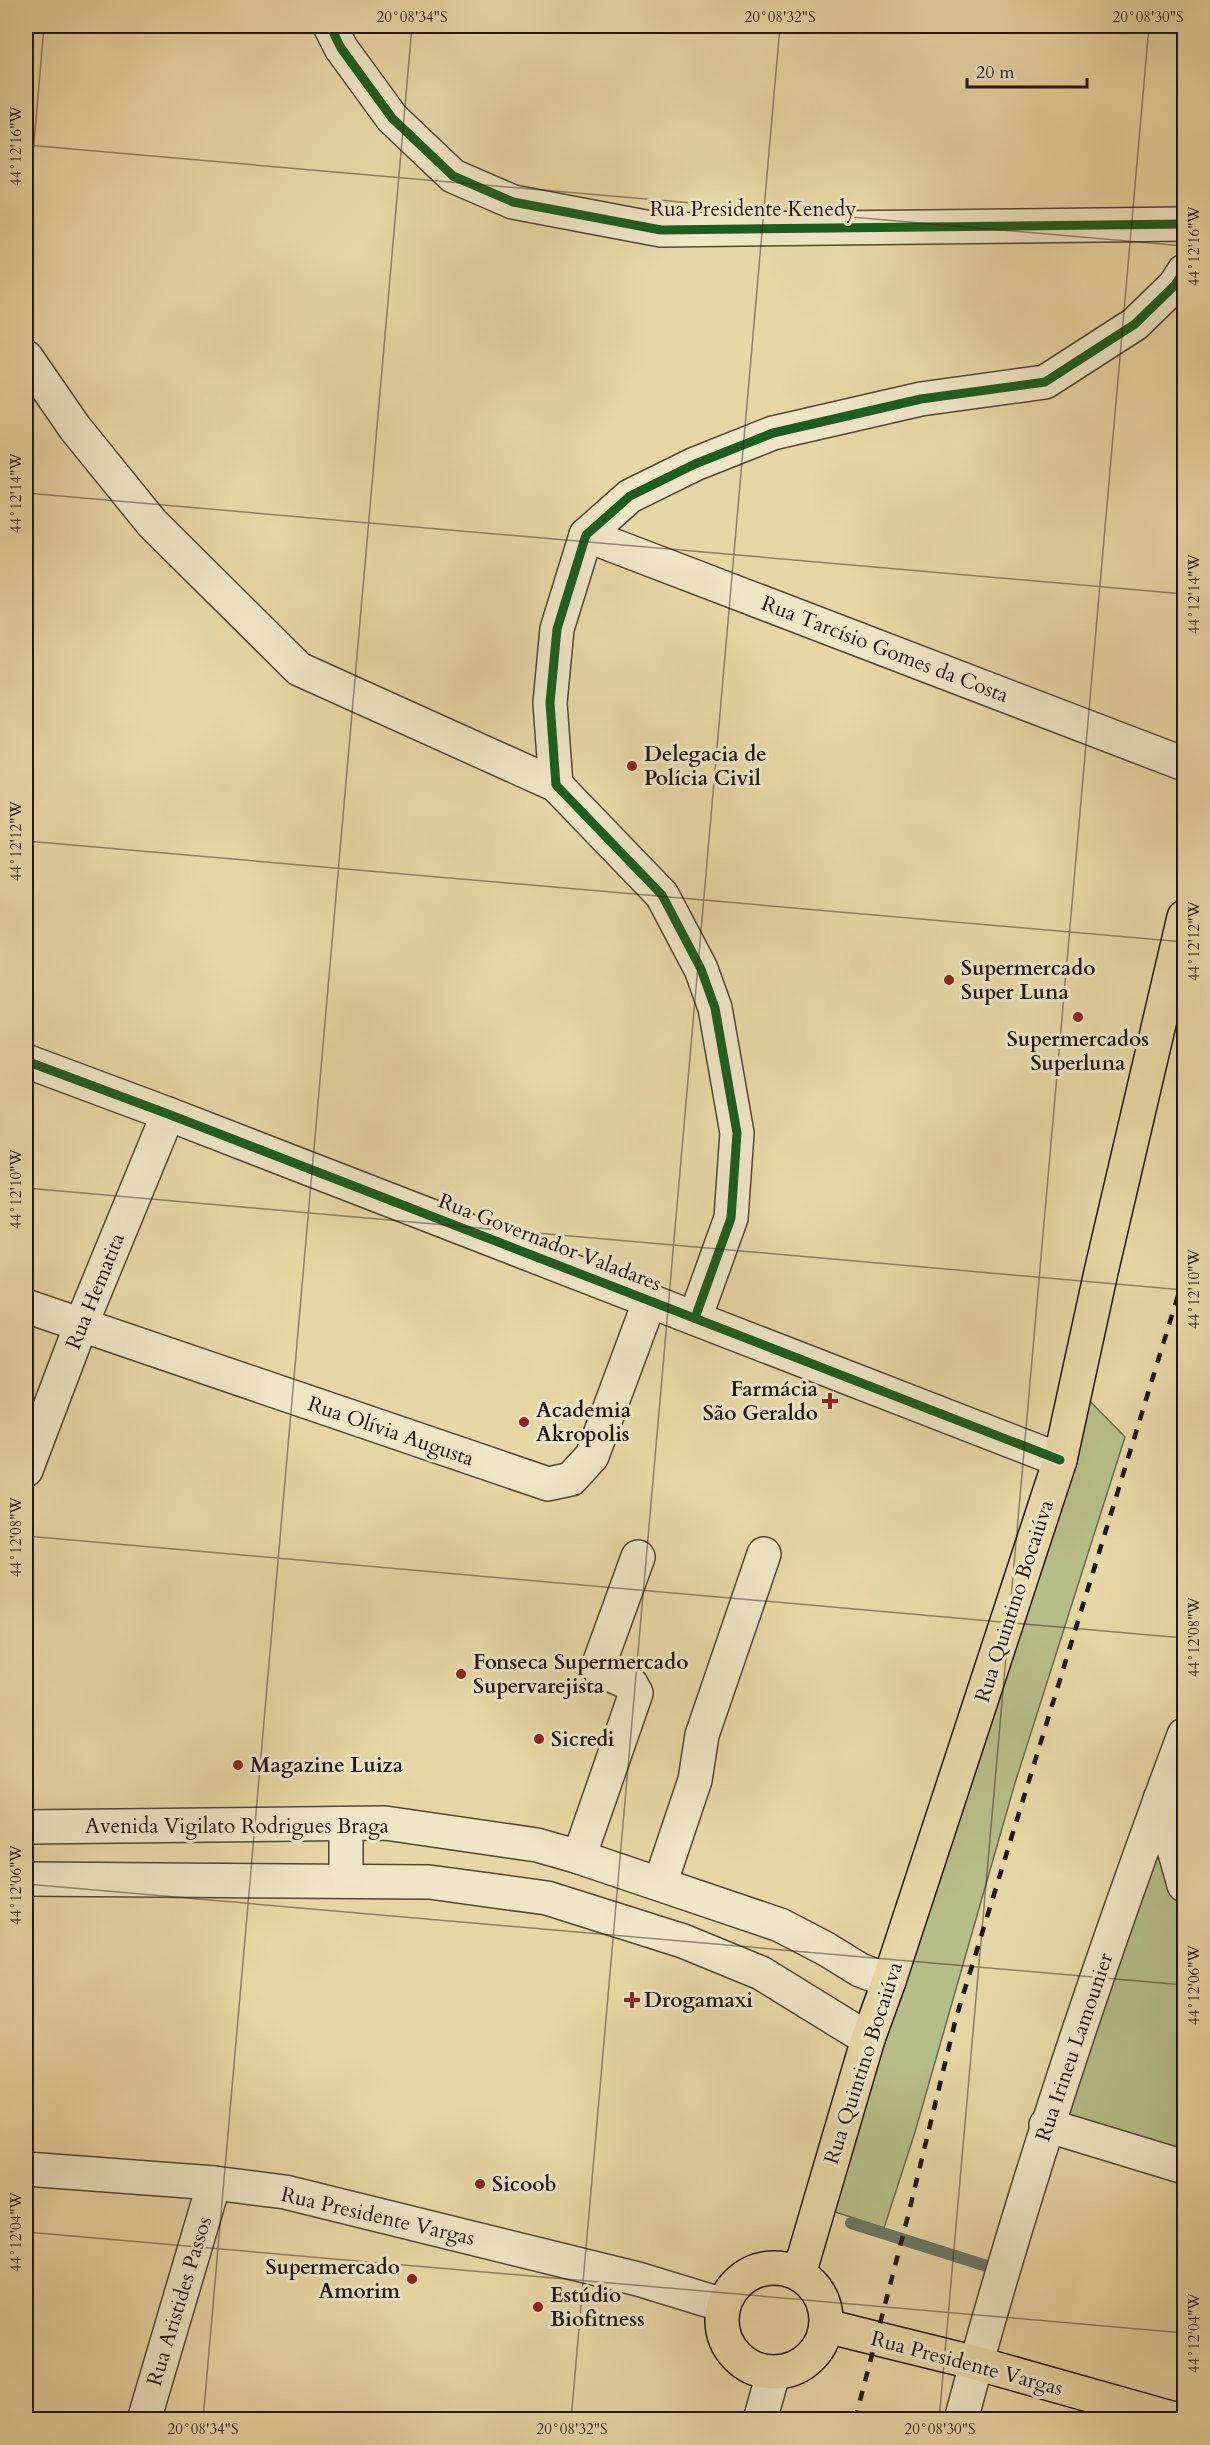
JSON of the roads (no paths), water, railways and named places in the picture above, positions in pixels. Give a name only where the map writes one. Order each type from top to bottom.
[{"type":"main road","name":"Rua Quintino Bocaiúva","points":[[799,2274],[868,2039],[1060,1460],[1101,1272],[1185,917]]},
{"type":"main road","points":[[769,2268],[784,2269],[799,2274],[811,2283],[821,2296],[826,2326],[822,2342],[814,2355],[795,2368],[773,2374],[749,2367],[731,2351],[724,2337],[721,2321],[723,2305],[730,2290],[754,2271],[769,2268]]},
{"type":"main road","name":"Rua Presidente Vargas","points":[[826,2326],[976,2363],[1178,2420]]},
{"type":"street","name":"Rua Presidente Kenedy","points":[[330,26],[341,48],[392,118],[453,176],[513,202],[661,230],[1185,224]]},
{"type":"street","points":[[556,785],[550,703],[557,629],[586,535],[630,495],[695,464],[773,434],[921,399],[1045,382],[1135,324],[1175,285],[1185,271]]},
{"type":"street","points":[[26,357],[75,428],[152,523],[299,669],[556,785],[662,895],[701,969],[715,1008],[737,1133],[731,1218],[695,1318]]},
{"type":"street","name":"Rua Tarcísio Gomes da Costa","points":[[586,535],[1185,764]]},
{"type":"street","name":"Rua Governador Valadares","points":[[26,1061],[1060,1460]]},
{"type":"street","name":"Rua Hematita","points":[[26,1470],[81,1325],[168,1114]]},
{"type":"street","name":"Rua Olívia Augusta","points":[[26,1306],[548,1484],[571,1479],[592,1456],[650,1300]]},
{"type":"street","points":[[660,1884],[695,1780],[702,1734],[764,1554]]},
{"type":"street","points":[[579,1857],[636,1693],[631,1684],[600,1670],[599,1664],[638,1557]]},
{"type":"street","name":"Rua Irineu Lamounier","points":[[961,2420],[1046,2125],[1160,1799],[1185,1735]]},
{"type":"street","points":[[1160,1799],[1185,1885]]},
{"type":"street","name":"Avenida Vigilato Rodrigues Braga","points":[[26,1827],[385,1823],[537,1845],[780,1925],[860,1970],[889,1981]]},
{"type":"street","points":[[345,1824],[346,1881]]},
{"type":"street","points":[[26,1879],[429,1881],[547,1898],[683,1941],[761,1972],[868,2039]]},
{"type":"street","points":[[1046,2125],[1185,2167]]},
{"type":"street","name":"Rua Presidente Vargas","points":[[26,2169],[214,2183],[285,2192],[638,2279],[723,2305]]},
{"type":"street","name":"Rua Aristides Passos","points":[[144,2420],[214,2183]]},
{"type":"street","points":[[760,2420],[773,2374]]},
{"type":"street","points":[[1183,2420],[1185,2414]]},
{"type":"waterway","points":[[851,2223],[990,2267]]},
{"type":"railway","points":[[855,2420],[956,2018],[1184,1276]]},
{"type":"place","name":"Delegacia de Polícia Civil","points":[[632,766]]},
{"type":"place","name":"Supermercado Super Luna","points":[[949,980]]},
{"type":"place","name":"Supermercados Superluna","points":[[1078,1017]]},
{"type":"place","name":"Farmácia São Geraldo","points":[[830,1401]]},
{"type":"place","name":"Academia Akropolis","points":[[524,1422]]},
{"type":"place","name":"Fonseca Supermercado Supervarejista","points":[[461,1674]]},
{"type":"place","name":"Sicredi","points":[[539,1739]]},
{"type":"place","name":"Magazine Luiza","points":[[238,1765]]},
{"type":"place","name":"Drogamaxi","points":[[632,2000]]},
{"type":"place","name":"Sicoob","points":[[480,2184]]},
{"type":"place","name":"Supermercado Amorim","points":[[412,2279]]},
{"type":"place","name":"Estúdio Biofitness","points":[[538,2307]]}]
